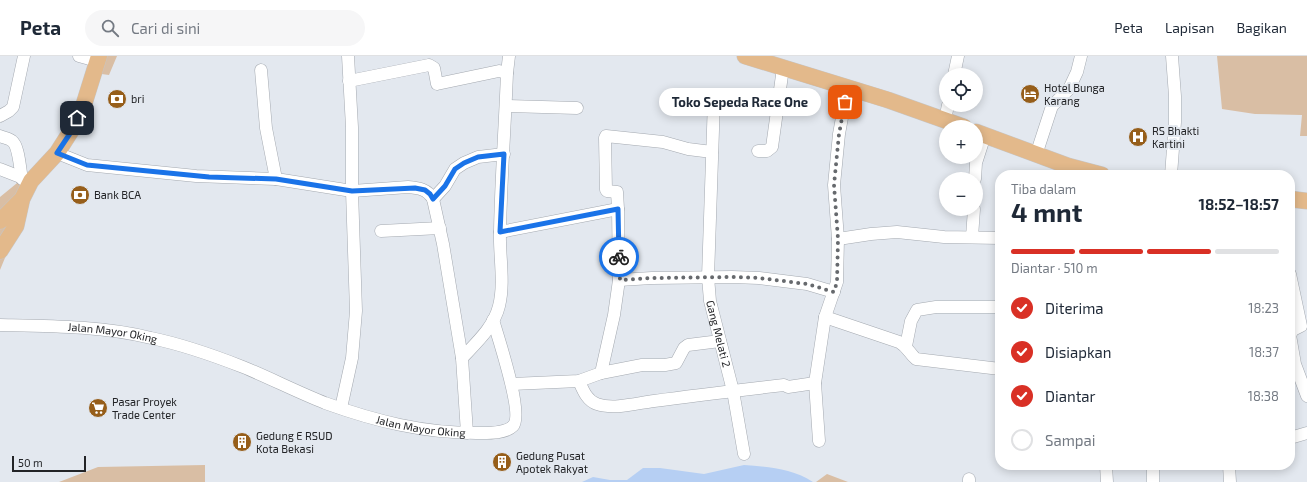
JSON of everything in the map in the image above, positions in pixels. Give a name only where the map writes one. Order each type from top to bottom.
[{"type":"main road","points":[[745,56],[848,91],[939,110]]},
{"type":"main road","points":[[0,251],[16,226],[26,180],[57,153],[71,132],[84,104],[98,59]]},
{"type":"main road","points":[[947,112],[956,120]]},
{"type":"main road","points":[[983,134],[1036,155],[1066,170]]},
{"type":"main road","points":[[0,220],[22,199]]},
{"type":"main road","points":[[1295,200],[1307,201]]},
{"type":"street","points":[[0,116],[13,107],[24,56]]},
{"type":"street","points":[[80,56],[98,59]]},
{"type":"street","points":[[341,408],[352,358],[356,312],[352,191],[352,127],[348,56]]},
{"type":"street","points":[[462,358],[493,320],[499,306],[502,272],[500,232],[509,56]]},
{"type":"street","points":[[955,68],[958,56]]},
{"type":"street","points":[[1036,155],[1052,106],[1069,88],[1077,72],[1081,56]]},
{"type":"street","points":[[1171,170],[1175,103],[1172,56]]},
{"type":"street","points":[[350,81],[429,65],[434,68],[437,84],[499,71],[507,73]]},
{"type":"street","points":[[758,151],[767,151],[772,147],[783,68]]},
{"type":"street","points":[[261,70],[266,128],[276,179]]},
{"type":"street","points":[[819,441],[816,383],[825,317],[837,282],[838,239],[834,185],[839,134],[848,91]]},
{"type":"street","name":"Gang Melati 2","points":[[714,100],[708,277],[710,301],[733,391],[744,454]]},
{"type":"street","points":[[506,106],[577,108]]},
{"type":"street","points":[[0,136],[11,140],[15,144],[26,180]]},
{"type":"street","points":[[601,373],[620,280],[617,192],[606,190],[606,136],[663,142],[688,149],[712,152]]},
{"type":"street","points":[[57,153],[87,165],[209,177],[276,179],[352,191],[415,188],[425,190],[433,199],[445,186],[455,169],[464,163],[478,157],[504,154]]},
{"type":"street","points":[[0,169],[26,180]]},
{"type":"street","name":"Jalan Mayor Oking","points":[[0,325],[65,327],[150,337],[242,367],[341,408],[399,425],[436,432],[466,433],[462,358],[440,228],[433,199]]},
{"type":"street","points":[[500,232],[618,209]]},
{"type":"street","points":[[972,237],[974,216]]},
{"type":"street","points":[[381,231],[440,228]]},
{"type":"street","points":[[838,239],[897,232],[944,237],[995,238]]},
{"type":"street","points":[[620,280],[732,277],[792,281],[834,292]]},
{"type":"street","points":[[1295,293],[1304,326]]},
{"type":"street","points":[[906,346],[911,321],[917,310],[952,307],[995,307]]},
{"type":"street","points":[[825,317],[900,342],[906,346],[916,359],[995,368]]},
{"type":"street","points":[[466,433],[502,432],[514,425],[516,418],[512,384],[493,320]]},
{"type":"street","points":[[512,384],[579,381],[601,373],[642,365],[665,365],[676,363],[684,348],[688,345],[720,341]]},
{"type":"street","points":[[1295,370],[1307,396]]},
{"type":"street","points":[[579,381],[591,401],[602,406],[625,405],[784,385],[788,387],[816,383]]},
{"type":"street","points":[[1295,437],[1307,433]]},
{"type":"street","points":[[1106,470],[1107,482]]},
{"type":"street","points":[[1153,470],[1153,482]]},
{"type":"street","points":[[1229,470],[1230,482]]},
{"type":"shaded area","points":[[99,56],[117,56],[109,75],[94,73]]},
{"type":"shaded area","points":[[1217,56],[1307,56],[1307,136],[1300,136],[1302,115],[1255,114],[1222,109]]},
{"type":"shaded area","points":[[22,179],[14,236],[0,270],[0,197]]},
{"type":"shaded area","points":[[205,465],[205,482],[59,482],[98,467]]},
{"type":"shaded area","points":[[827,474],[848,482],[816,482]]},
{"type":"water","points":[[744,465],[788,471],[805,477],[813,482],[582,482],[593,477],[610,480],[627,480],[643,468],[660,468],[704,474]]},
{"type":"way so far","points":[[619,257],[620,280],[652,278],[759,278],[792,281],[834,292],[837,282],[838,239],[834,185],[839,134],[845,102]]},
{"type":"place","name":"Hotel Bunga Karang","points":[[1030,94]]},
{"type":"place","name":"bri","points":[[117,99]]},
{"type":"place","name":"Toko Sepeda Race One","points":[[845,102]]},
{"type":"place","name":"RS Bhakti Kartini","points":[[1138,137]]},
{"type":"place","name":"Bank BCA","points":[[80,195]]},
{"type":"place","name":"Pasar Proyek Trade Center","points":[[98,408]]},
{"type":"place","name":"Gedung E RSUD Kota Bekasi","points":[[242,442]]},
{"type":"place","name":"Gedung Pusat Apotek Rakyat","points":[[502,462]]},
{"type":"route","points":[[77,118],[71,132],[57,153],[87,165],[222,178],[276,179],[352,191],[408,187],[425,190],[433,199],[445,186],[455,169],[470,159],[504,154],[500,232],[618,209],[619,257]]}]
